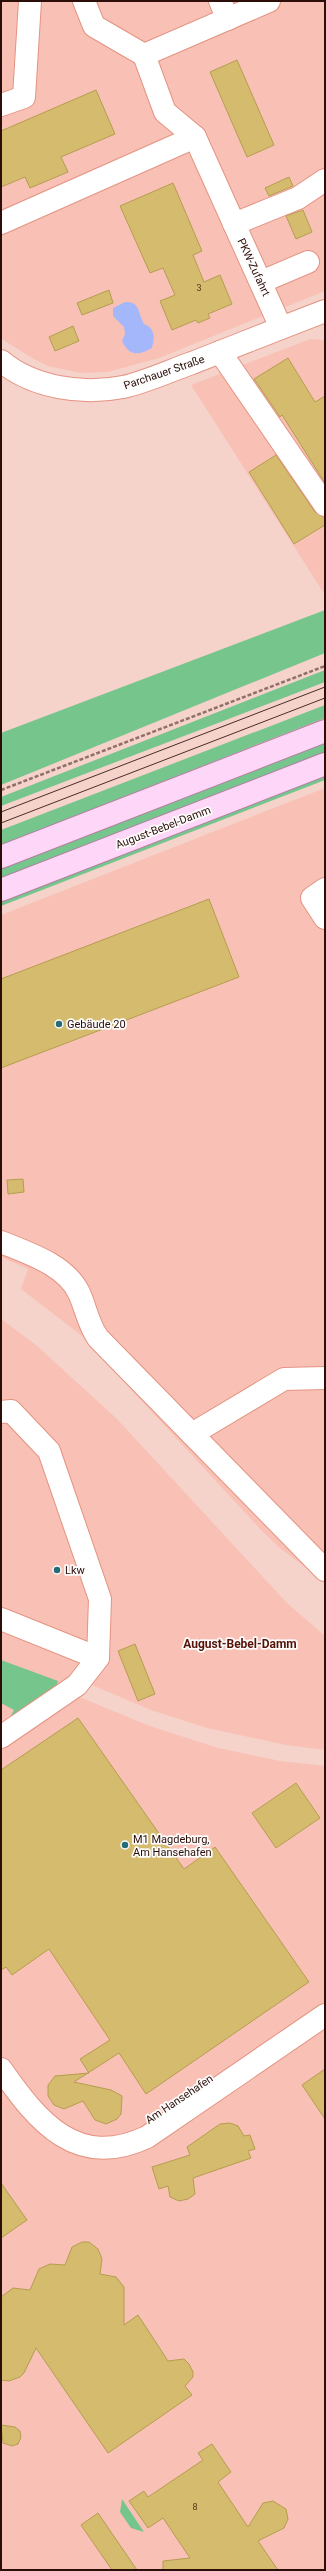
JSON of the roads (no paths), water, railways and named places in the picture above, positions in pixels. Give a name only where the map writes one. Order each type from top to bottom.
[{"type":"main road","points":[[1,857],[325,730]]},
{"type":"main road","name":"August-Bebel-Damm","points":[[1,890],[325,764]]},
{"type":"street","points":[[1,105],[24,97],[30,1]]},
{"type":"street","points":[[1,223],[195,137],[165,112],[144,55],[94,26],[84,1]]},
{"type":"street","points":[[144,55],[224,10],[270,1]]},
{"type":"street","name":"PKW-Zufahrt","points":[[195,137],[278,320]]},
{"type":"street","points":[[234,224],[298,198],[325,180]]},
{"type":"street","points":[[261,282],[308,262]]},
{"type":"street","name":"Parchauer Straße","points":[[1,361],[38,382],[73,388],[97,389],[135,384],[220,352],[278,320],[325,311]]},
{"type":"street","points":[[220,352],[325,505]]},
{"type":"street","points":[[325,889],[312,898],[325,918]]},
{"type":"street","points":[[1,1242],[54,1267],[70,1279],[78,1291],[89,1323],[98,1338],[323,1564]]},
{"type":"street","points":[[192,1434],[284,1379],[325,1378]]},
{"type":"street","points":[[1,1412],[11,1411],[49,1450],[100,1599],[98,1658],[77,1685],[1,1737]]},
{"type":"street","points":[[1,1619],[98,1658]]},
{"type":"street","name":"Am Hansehafen","points":[[1,2069],[28,2108],[50,2128],[83,2144],[115,2146],[148,2137],[325,2015]]},
{"type":"water","points":[[125,302],[133,303],[138,308],[144,324],[152,331],[154,341],[152,348],[147,351],[138,353],[131,352],[122,341],[125,334],[124,327],[113,316],[113,308]]},
{"type":"tram line","points":[[1,812],[325,687]]},
{"type":"tram line","points":[[1,823],[325,698]]},
{"type":"place","name":"Gebäude 20","points":[[59,1024]]},
{"type":"place","name":"Lkw","points":[[57,1570]]},
{"type":"place","name":"M1 Magdeburg, Am Hansehafen","points":[[125,1845]]},
{"type":"district","name":"August-Bebel-Damm","points":[[240,1644]]}]
